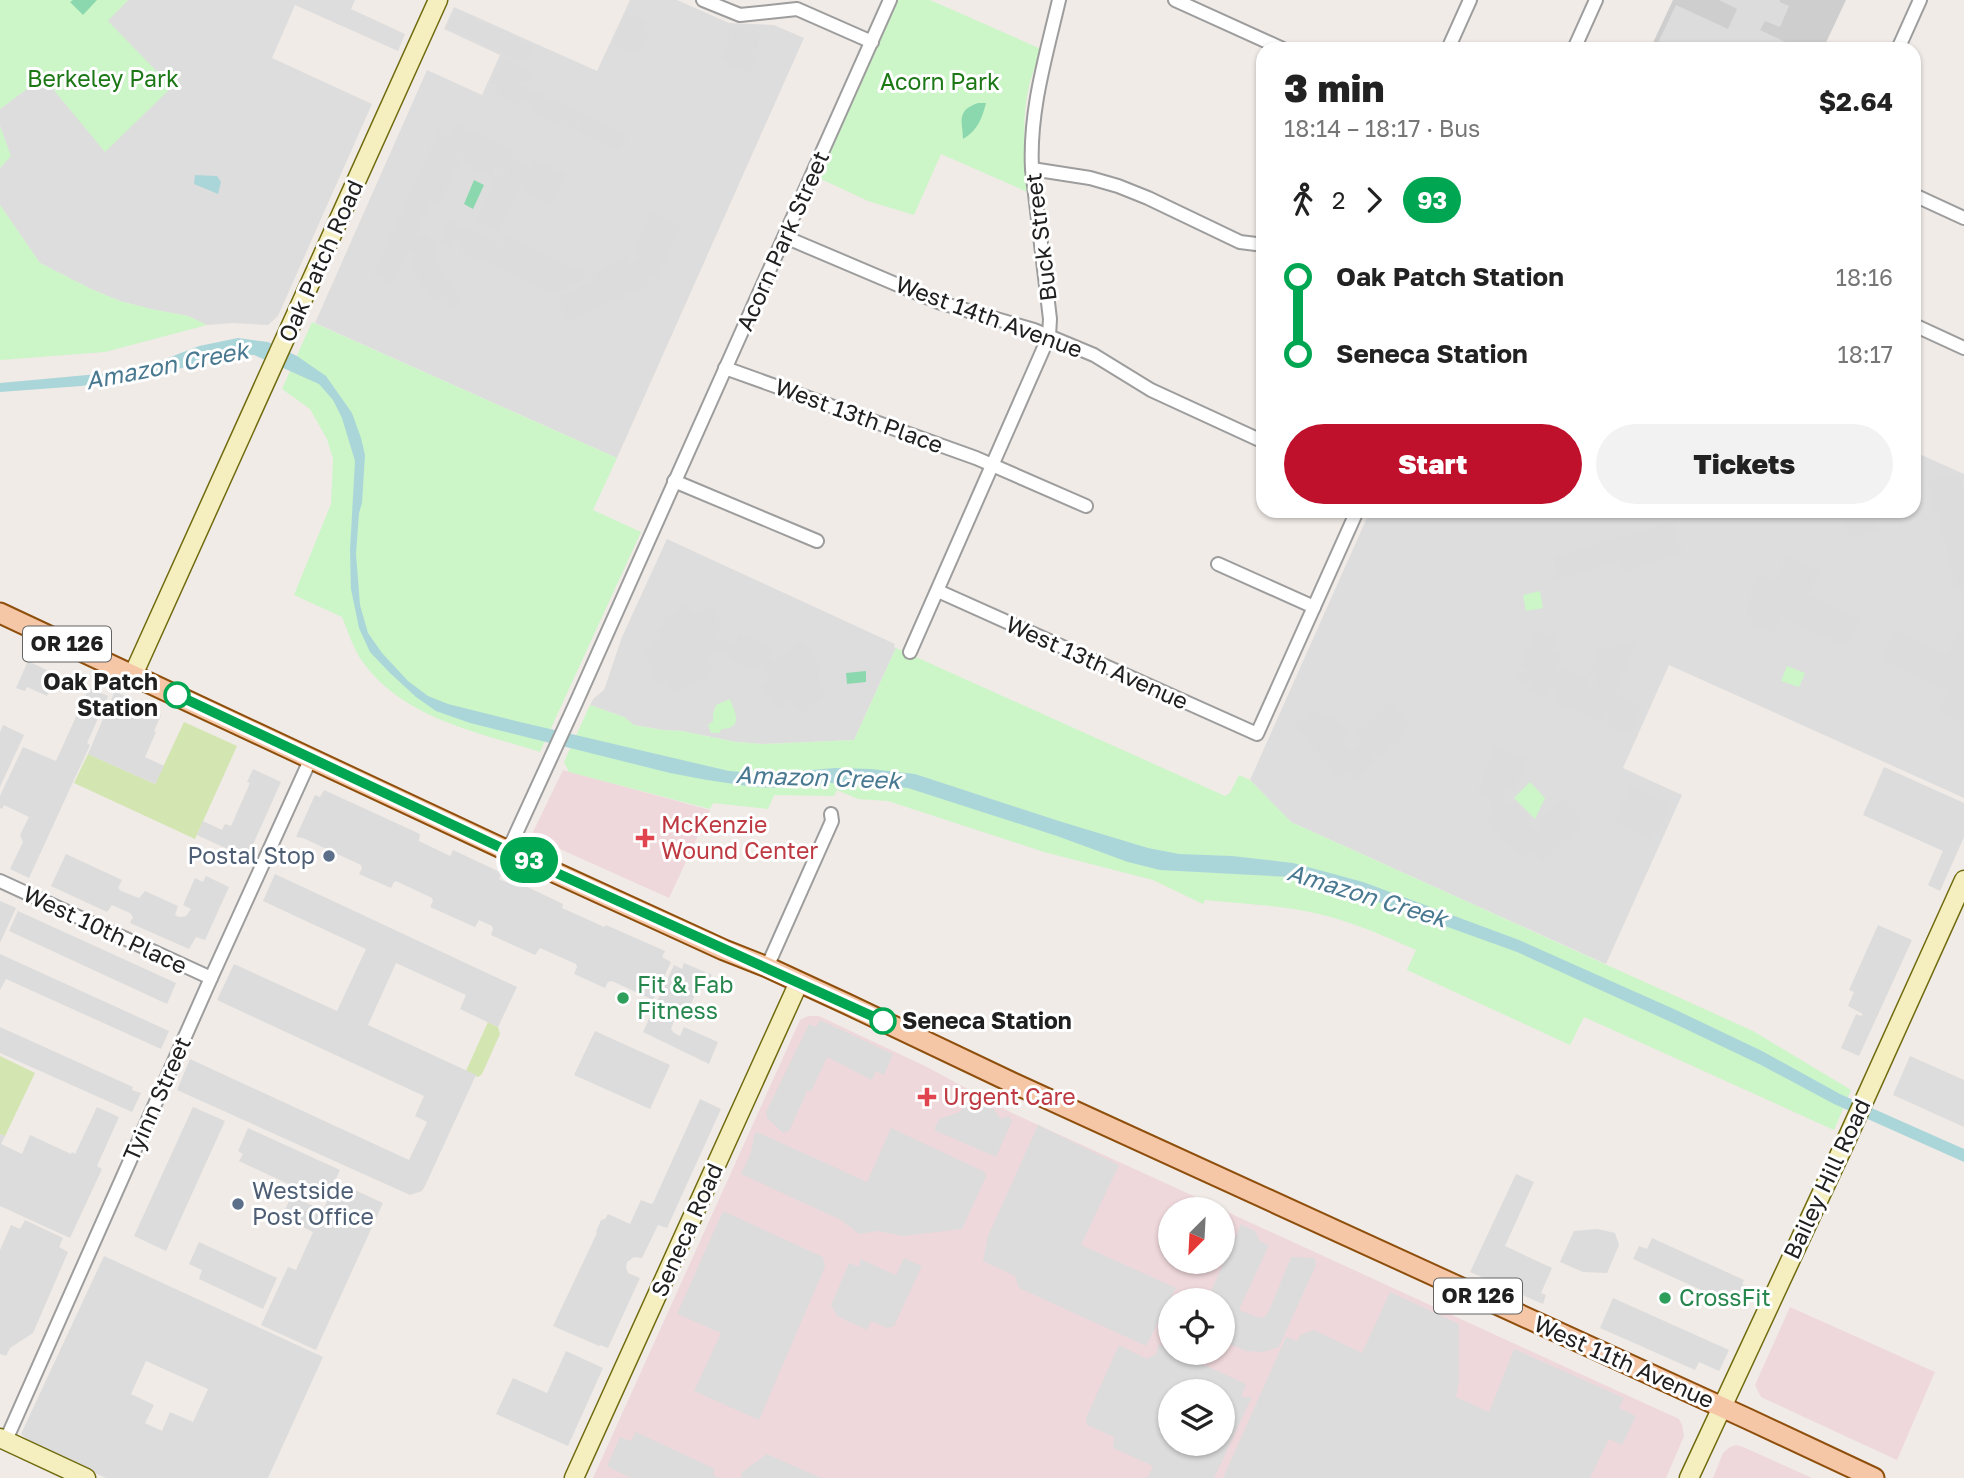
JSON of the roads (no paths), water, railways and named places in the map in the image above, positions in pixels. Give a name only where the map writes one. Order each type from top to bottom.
[{"type":"main road","name":"Oak Patch Road","points":[[133,675],[438,0]]},
{"type":"main road","name":"West 11th Avenue","points":[[0,613],[508,851],[767,967],[1013,1083],[1874,1478]]},
{"type":"main road","name":"Bailey Hill Road","points":[[1689,1478],[1964,880]]},
{"type":"main road","name":"Seneca Road","points":[[574,1478],[799,982]]},
{"type":"main road","points":[[3,1439],[86,1478]]},
{"type":"street","points":[[703,0],[740,15],[797,9],[872,42]]},
{"type":"street","name":"Acorn Park Street","points":[[508,851],[890,0]]},
{"type":"street","name":"Buck Street","points":[[910,652],[1049,336],[1050,320],[1032,169],[1032,124],[1036,95],[1059,0]]},
{"type":"street","points":[[1175,0],[1268,42]]},
{"type":"street","points":[[1451,42],[1469,0]]},
{"type":"street","points":[[1577,42],[1596,0]]},
{"type":"street","points":[[1901,42],[1920,0]]},
{"type":"street","points":[[1032,169],[1090,178],[1126,189],[1240,242],[1256,244]]},
{"type":"street","points":[[1921,198],[1964,218]]},
{"type":"street","name":"West 14th Avenue","points":[[785,237],[938,302],[1049,336],[1094,355],[1138,384],[1256,438]]},
{"type":"street","points":[[1921,328],[1964,348]]},
{"type":"street","name":"West 13th Place","points":[[725,368],[993,465]]},
{"type":"street","points":[[993,465],[1086,506]]},
{"type":"street","points":[[674,481],[817,541]]},
{"type":"street","points":[[1218,564],[1314,607],[1354,518]]},
{"type":"street","name":"West 13th Avenue","points":[[938,592],[1257,734],[1314,607]]},
{"type":"street","name":"Tyinn Street","points":[[3,1439],[311,758]]},
{"type":"street","points":[[767,967],[832,821],[831,814]]},
{"type":"street","name":"West 10th Place","points":[[0,881],[211,978]]},
{"type":"water","points":[[195,175],[217,176],[221,182],[218,194],[194,184]]},
{"type":"water","name":"Amazon Creek","points":[[238,338],[268,342],[297,356],[326,376],[352,413],[365,455],[356,554],[360,605],[368,633],[382,653],[408,681],[428,696],[448,704],[520,722],[729,771],[766,774],[835,768],[915,774],[1148,848],[1179,854],[1232,856],[1293,863],[1363,882],[1519,940],[1676,1010],[1762,1051],[1840,1094],[1964,1149],[1964,1162],[1834,1104],[1761,1065],[1517,952],[1359,895],[1291,877],[1160,870],[1128,862],[908,788],[830,783],[786,788],[754,787],[707,780],[470,723],[436,711],[416,697],[370,652],[359,628],[351,589],[350,550],[355,461],[342,418],[333,400],[319,384],[254,355],[226,354],[166,373],[81,386],[0,392],[0,383],[109,373],[155,363],[199,346]]},
{"type":"place","name":"Oak Patch Station","points":[[177,695]]},
{"type":"place","name":"McKenzie Wound Center","points":[[645,838]]},
{"type":"place","name":"Postal Stop","points":[[329,856]]},
{"type":"place","name":"Fit & Fab Fitness","points":[[623,998]]},
{"type":"place","name":"Seneca Station","points":[[883,1021]]},
{"type":"place","name":"Urgent Care","points":[[927,1097]]},
{"type":"place","name":"Westside Post Office","points":[[238,1204]]},
{"type":"place","name":"CrossFit","points":[[1665,1298]]},
{"type":"park label","name":"Berkeley Park","points":[[103,79]]},
{"type":"park label","name":"Acorn Park","points":[[940,82]]}]
